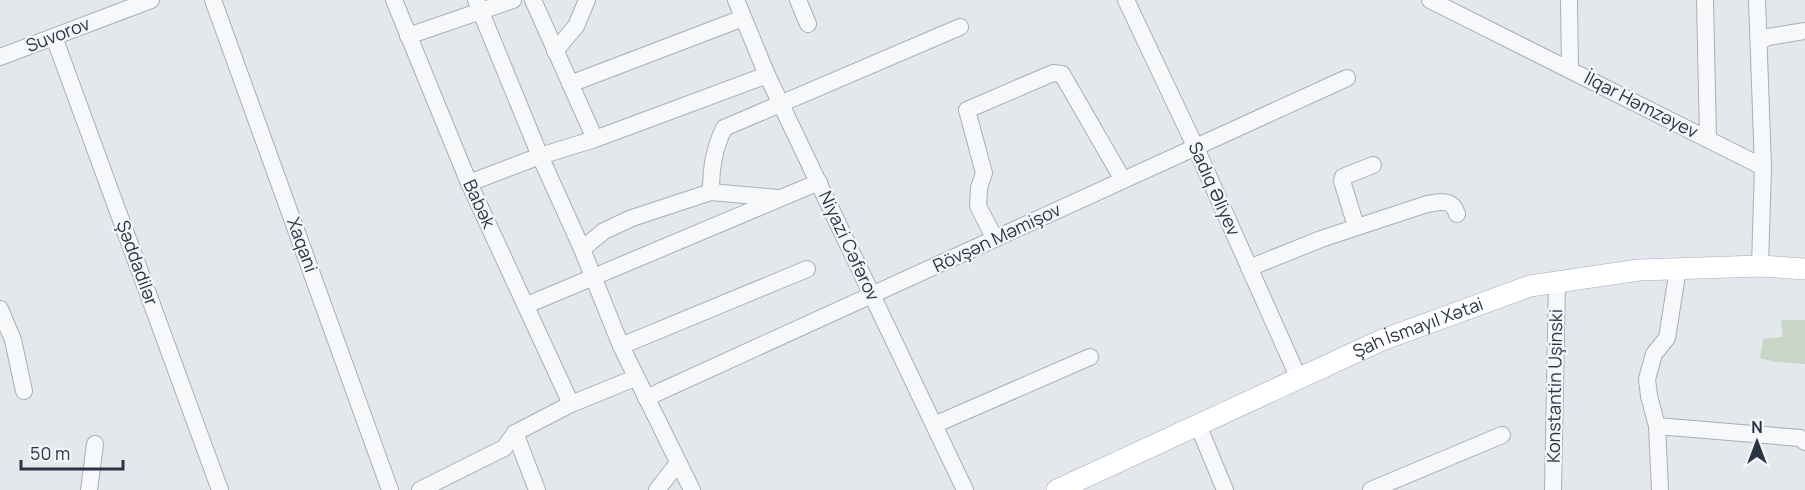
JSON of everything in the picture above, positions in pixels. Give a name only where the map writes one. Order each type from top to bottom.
[{"type":"main road","name":"Şah İsmayıl Xətai","points":[[1068,488],[1382,340],[1530,286],[1639,270],[1760,266],[1805,270]]},
{"type":"street","name":"Suvorov","points":[[0,57],[150,0]]},
{"type":"street","name":"Xaqani","points":[[213,0],[390,490]]},
{"type":"street","name":"Babək","points":[[394,0],[469,183],[571,404]]},
{"type":"street","points":[[408,36],[478,6],[513,0]]},
{"type":"street","points":[[533,0],[595,139]]},
{"type":"street","points":[[555,51],[576,26],[587,0]]},
{"type":"street","name":"Niyazi Cəfərov","points":[[736,0],[767,75],[965,490]]},
{"type":"street","points":[[798,0],[808,24]]},
{"type":"street","name":"Sadıq Əliyev","points":[[1126,0],[1195,146],[1299,379]]},
{"type":"street","points":[[1569,0],[1570,70]]},
{"type":"street","points":[[1705,0],[1708,139]]},
{"type":"street","points":[[1757,0],[1763,167],[1760,266]]},
{"type":"street","name":"İlqar Həmzəyev","points":[[1437,2],[1763,167]]},
{"type":"street","points":[[478,6],[635,378],[692,490]]},
{"type":"street","points":[[570,84],[743,18]]},
{"type":"street","points":[[711,192],[714,154],[724,128],[960,27]]},
{"type":"street","points":[[1759,42],[1768,37],[1805,31]]},
{"type":"street","name":"Şəddadilər","points":[[54,37],[220,490]]},
{"type":"street","points":[[995,239],[978,206],[979,188],[984,173],[967,110],[1053,73],[1062,74],[1123,180]]},
{"type":"street","points":[[469,183],[767,75]]},
{"type":"street","name":"Rövşən Məmişov","points":[[646,398],[1347,78]]},
{"type":"street","points":[[1356,226],[1342,181],[1343,177],[1373,165]]},
{"type":"street","points":[[527,305],[819,182]]},
{"type":"street","points":[[582,249],[604,231],[633,218],[711,192],[780,198]]},
{"type":"street","points":[[1249,268],[1321,238],[1443,201],[1455,207],[1457,214]]},
{"type":"street","points":[[621,346],[807,269]]},
{"type":"street","points":[[1660,490],[1657,426],[1647,379],[1654,354],[1666,338],[1678,269]]},
{"type":"street","name":"Konstantin Uşinski","points":[[1554,490],[1557,282]]},
{"type":"street","points":[[0,309],[14,340],[24,391]]},
{"type":"street","points":[[934,425],[1090,357]]},
{"type":"street","points":[[420,490],[504,448],[515,433],[571,404],[635,378]]},
{"type":"street","points":[[1198,426],[1225,490]]},
{"type":"street","points":[[1657,426],[1800,438],[1805,442]]},
{"type":"street","points":[[515,433],[537,490]]},
{"type":"street","points":[[1371,490],[1502,435]]},
{"type":"street","points":[[89,490],[95,444]]},
{"type":"street","points":[[657,490],[678,463]]},
{"type":"street","points":[[208,490],[212,468]]},
{"type":"green space","points":[[1781,320],[1805,320],[1805,364],[1775,362],[1760,358],[1763,339],[1783,337]]}]
